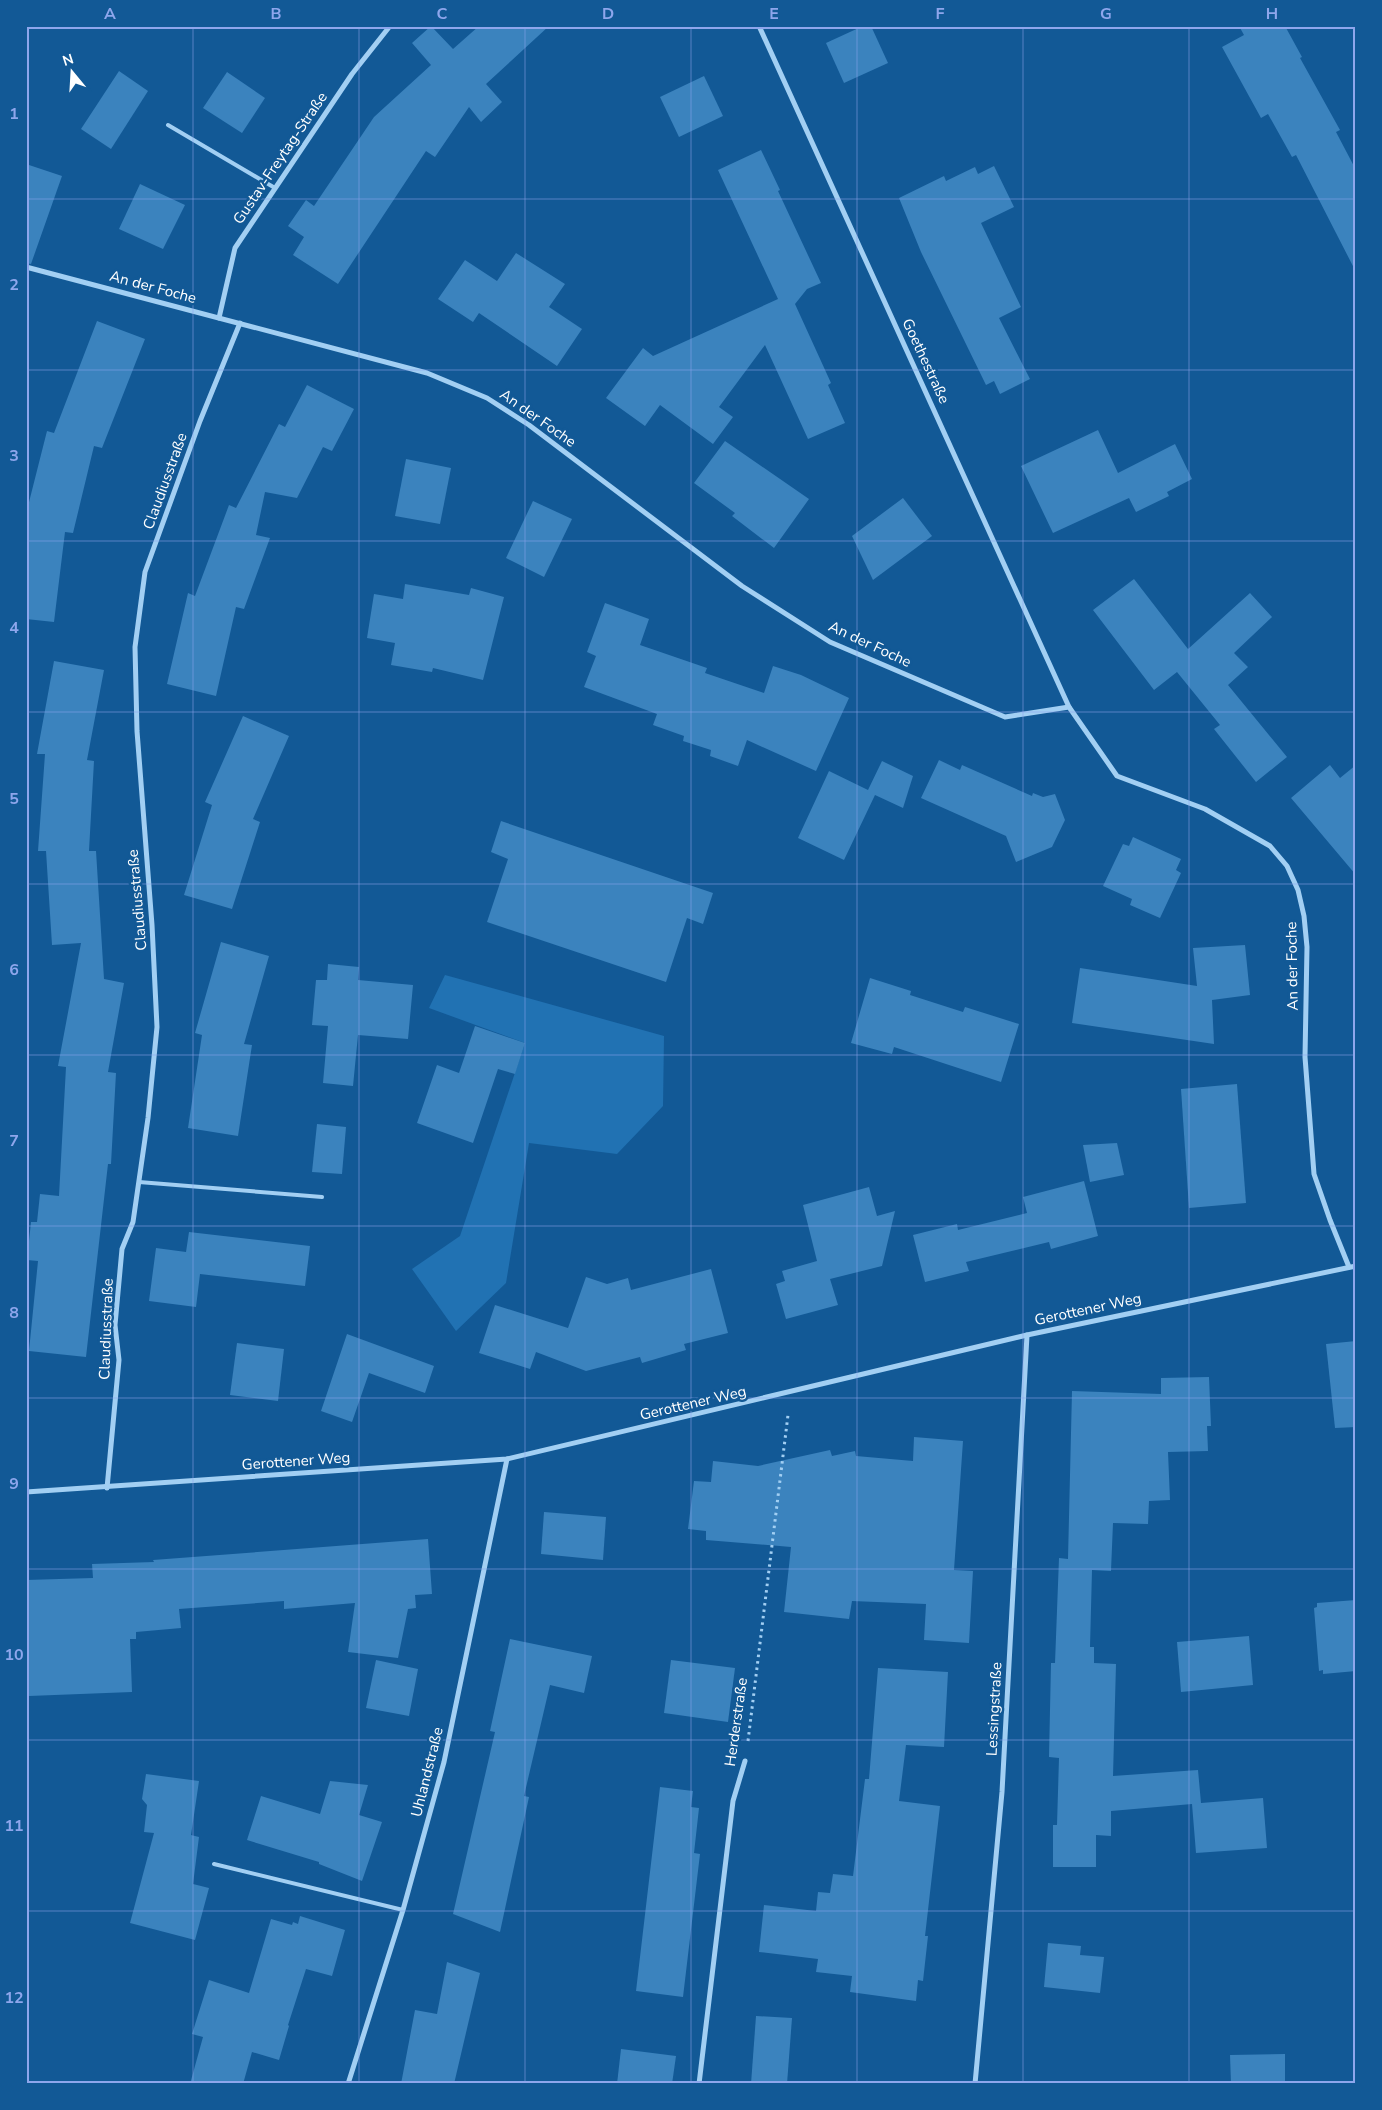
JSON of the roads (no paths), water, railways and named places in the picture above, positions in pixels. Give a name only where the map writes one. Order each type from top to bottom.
[{"type":"street","name":"Gustav-Freytag-Straße","points":[[219,318],[235,248],[352,74],[390,26]]},
{"type":"street","name":"Goethestraße","points":[[759,26],[1069,708]]},
{"type":"street","name":"An der Foche","points":[[26,266],[427,372],[487,398],[529,425],[616,489],[742,586],[830,642],[1005,717],[1069,708],[1117,776],[1205,809],[1270,846],[1287,866],[1298,890],[1304,916],[1307,947],[1305,1056],[1314,1174],[1349,1267]]},
{"type":"street","name":"Claudiusstraße","points":[[107,1488],[119,1360],[116,1325],[122,1249],[133,1222],[148,1118],[157,1027],[152,925],[137,731],[135,647],[145,572],[200,421],[240,322]]},
{"type":"street","name":"Gerottener Weg","points":[[26,1492],[107,1488],[506,1459],[791,1393],[1027,1335],[1356,1266]]},
{"type":"street","name":"Lessingstraße","points":[[975,2084],[1002,1792],[1027,1335]]},
{"type":"street","name":"Uhlandstraße","points":[[348,2084],[403,1910],[444,1762],[506,1459]]},
{"type":"street","name":"Herderstraße","points":[[699,2084],[733,1801],[745,1761]]},
{"type":"lane","points":[[168,125],[275,188]]},
{"type":"lane","points":[[139,1182],[322,1197]]},
{"type":"lane","points":[[214,1864],[403,1910]]}]
